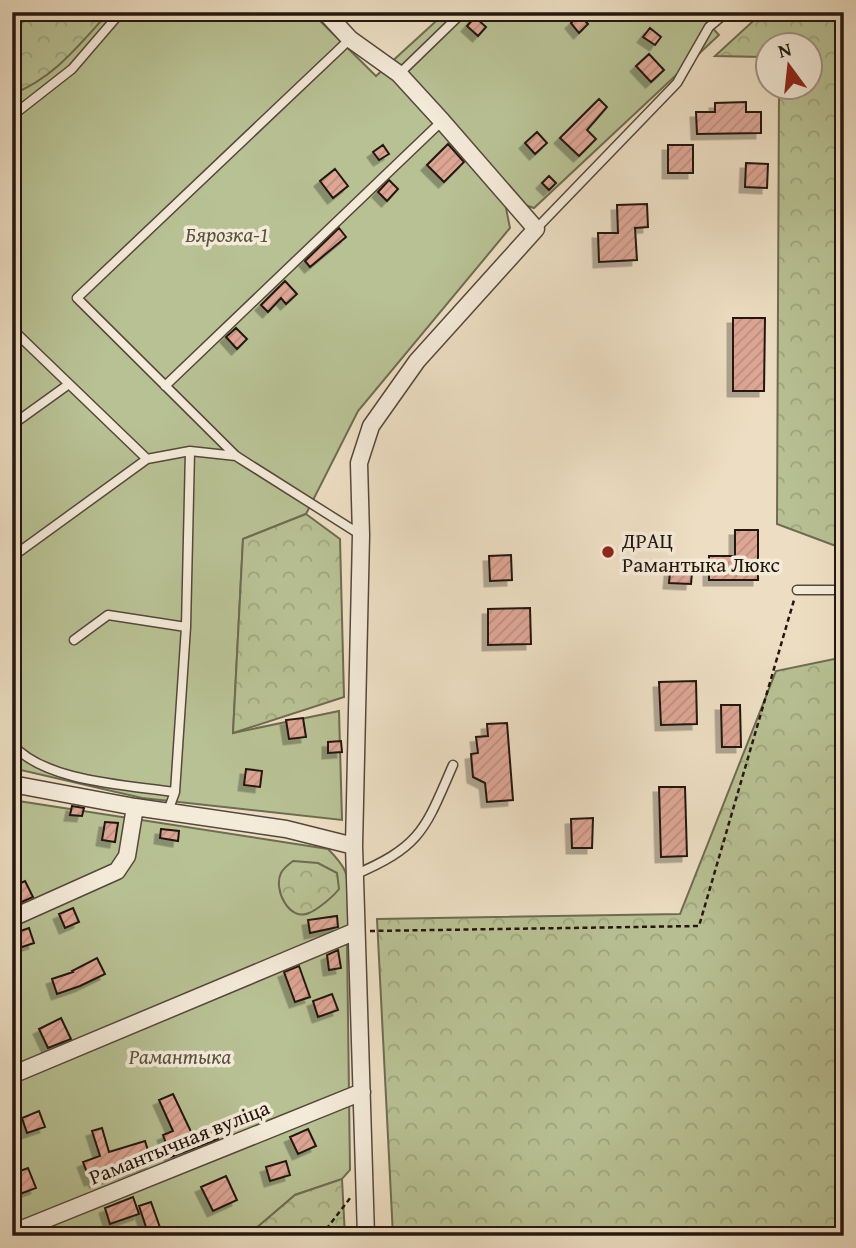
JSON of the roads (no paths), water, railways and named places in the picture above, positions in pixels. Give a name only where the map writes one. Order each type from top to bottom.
[{"type":"street","points":[[325,12],[350,39],[399,75],[536,229],[417,361],[372,426],[359,463],[354,875],[366,1236]]},
{"type":"street","points":[[12,784],[135,807],[286,829],[354,846]]},
{"type":"street","points":[[12,918],[117,870],[127,856],[135,807]]},
{"type":"street","points":[[12,1074],[356,931]]},
{"type":"street","name":"Рамантычная вуліца","points":[[12,1233],[362,1092]]},
{"type":"lane","points":[[12,116],[72,69],[121,12]]},
{"type":"lane","points":[[399,75],[463,12]]},
{"type":"lane","points":[[536,229],[677,83],[709,27],[727,12]]},
{"type":"lane","points":[[350,39],[77,298],[236,456],[360,535]]},
{"type":"lane","points":[[165,386],[442,121]]},
{"type":"lane","points":[[12,329],[147,459]]},
{"type":"lane","points":[[12,425],[69,384]]},
{"type":"lane","points":[[12,556],[147,459],[190,451],[236,456]]},
{"type":"lane","points":[[168,811],[175,792],[186,627],[190,451]]},
{"type":"lane","points":[[797,590],[844,590]]},
{"type":"lane","points":[[74,640],[108,615],[186,627]]},
{"type":"lane","points":[[12,744],[21,754],[70,776],[175,792]]},
{"type":"lane","points":[[354,875],[387,861],[413,841],[424,828],[453,765]]},
{"type":"place","name":"ДРАЦ Рамантыка Люкс","points":[[608,552]]},
{"type":"park label","name":"Бярозка-1","points":[[227,234]]},
{"type":"park label","name":"Рамантыка","points":[[180,1056]]}]
